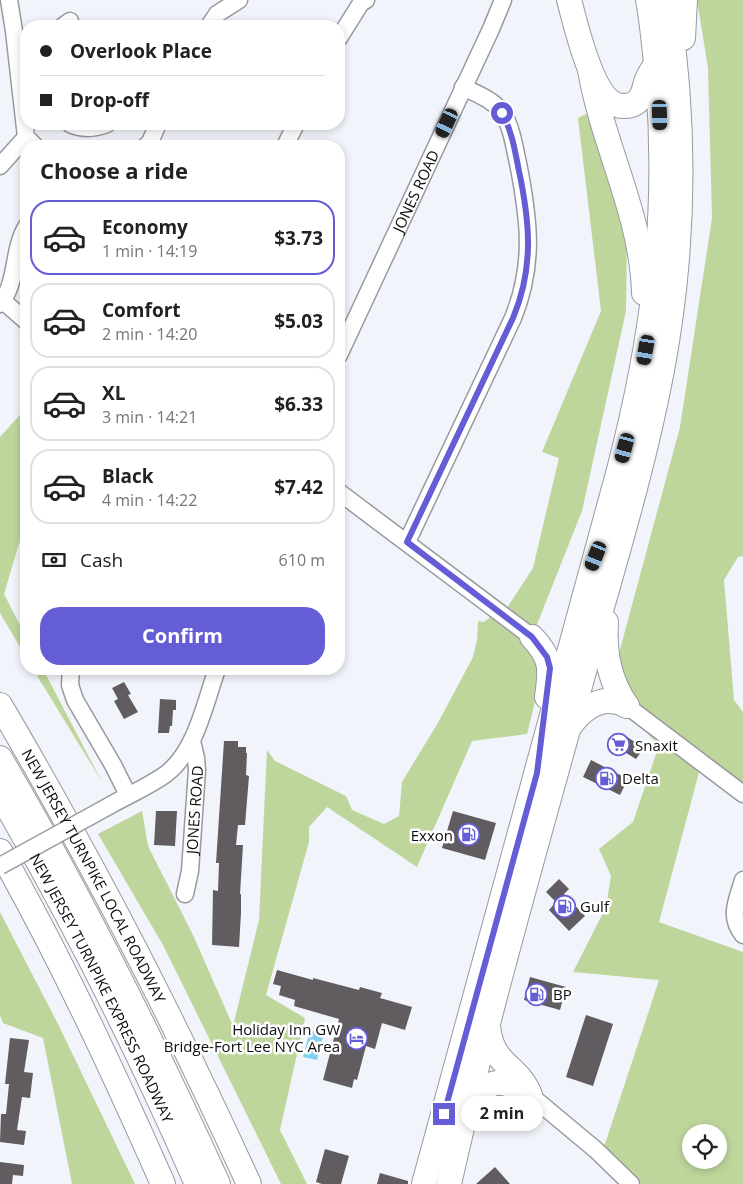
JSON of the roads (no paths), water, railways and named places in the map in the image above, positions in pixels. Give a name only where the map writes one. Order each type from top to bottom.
[{"type":"highway","points":[[569,0],[590,70],[599,114],[638,239],[644,290],[644,361]]},
{"type":"highway","points":[[449,1184],[488,1026],[569,727],[605,561],[628,434],[644,361],[656,286],[662,152],[656,62],[648,0]]},
{"type":"highway","points":[[424,1184],[537,773],[654,412],[669,331],[679,234],[679,122],[676,70],[667,0]]},
{"type":"highway","points":[[679,122],[685,0]]},
{"type":"highway","points":[[590,70],[609,100],[619,106],[629,106],[634,104],[641,96],[656,62]]},
{"type":"highway","points":[[532,637],[554,637],[566,627],[605,561]]},
{"type":"highway","points":[[605,561],[606,652],[614,683],[628,706]]},
{"type":"highway","points":[[532,637],[547,657],[550,668],[537,773]]},
{"type":"highway","points":[[569,727],[584,711],[599,702],[611,700],[628,706]]},
{"type":"highway","name":"NEW JERSEY TURNPIKE LOCAL ROADWAY","points":[[0,706],[58,806],[135,949],[250,1184]]},
{"type":"highway","name":"NEW JERSEY TURNPIKE EXPRESS ROADWAY","points":[[0,758],[56,856],[111,961],[218,1184]]},
{"type":"highway","name":"NEW JERSEY TURNPIKE EXPRESS ROADWAY","points":[[0,794],[111,1000],[197,1184]]},
{"type":"highway","points":[[0,851],[57,958],[110,1066],[163,1184]]},
{"type":"highway","points":[[488,1026],[490,1041],[495,1052],[502,1062],[524,1082],[530,1094]]},
{"type":"highway","points":[[469,1101],[496,1082],[506,1083],[530,1094]]},
{"type":"street","points":[[8,0],[20,41]]},
{"type":"street","points":[[212,20],[216,14],[239,0]]},
{"type":"street","name":"JONES ROAD","points":[[345,342],[503,0]]},
{"type":"street","points":[[345,27],[360,1]]},
{"type":"street","points":[[407,542],[513,318],[522,294],[526,274],[528,241],[526,210],[509,128],[502,113],[491,102],[464,87]]},
{"type":"street","points":[[0,166],[20,151]]},
{"type":"street","points":[[20,244],[13,280],[1,302],[20,316]]},
{"type":"street","points":[[345,496],[532,637]]},
{"type":"street","points":[[71,675],[70,685],[76,700],[128,795]]},
{"type":"street","name":"JONES ROAD","points":[[185,894],[190,871],[197,770],[192,741],[214,675]]},
{"type":"street","points":[[628,706],[743,794]]},
{"type":"street","points":[[0,866],[153,782],[172,769],[185,755],[192,741]]},
{"type":"street","points":[[743,880],[734,911],[734,920],[743,935]]},
{"type":"street","points":[[530,1094],[602,1156],[631,1184]]},
{"type":"water","points":[[310,1030],[324,1033],[317,1060],[303,1057]]},
{"type":"place","name":"Snaxit","points":[[619,745]]},
{"type":"place","name":"Delta","points":[[606,778]]},
{"type":"place","name":"Exxon","points":[[469,835]]},
{"type":"place","name":"Gulf","points":[[564,906]]},
{"type":"place","name":"BP","points":[[537,994]]},
{"type":"place","name":"Holiday Inn GW Bridge-Fort Lee NYC Area","points":[[356,1038]]}]
